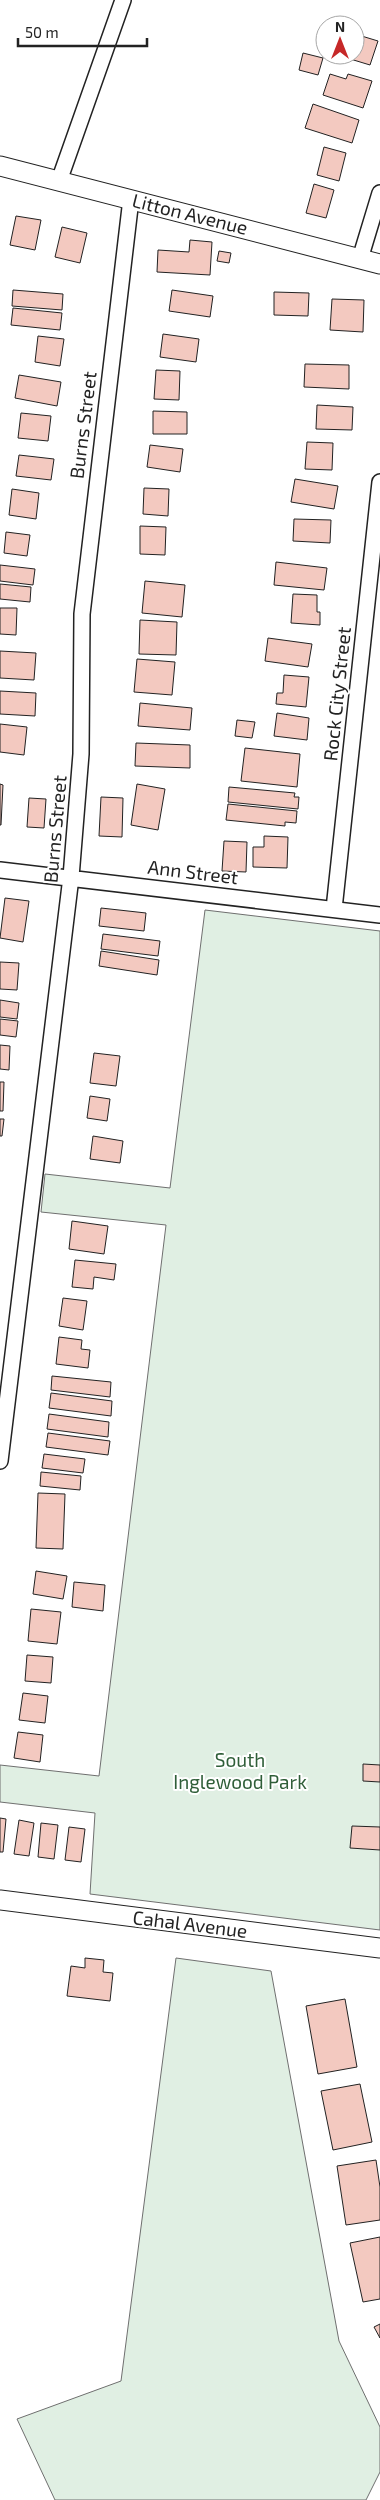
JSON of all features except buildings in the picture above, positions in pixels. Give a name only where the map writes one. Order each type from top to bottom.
[{"type":"street","points":[[59,181],[123,0]]},
{"type":"street","name":"Litton Avenue","points":[[0,166],[380,264]]},
{"type":"street","points":[[360,259],[380,194]]},
{"type":"street","name":"Burns Street","points":[[0,1461],[71,877],[81,754],[82,614],[131,199]]},
{"type":"street","name":"Rock City Street","points":[[334,910],[380,482]]},
{"type":"street","name":"Ann Street","points":[[0,870],[380,915]]},
{"type":"street","name":"Cahal Avenue","points":[[0,1900],[380,1948]]},
{"type":"green space","name":"South Inglewood Park","points":[[205,910],[380,931],[380,1930],[90,1894],[95,1813],[0,1802],[0,1765],[99,1776],[166,1225],[41,1212],[45,1174],[170,1188]]},
{"type":"green space","points":[[176,1958],[271,1971],[339,2341],[380,2427],[380,2472],[366,2500],[55,2500],[17,2419],[121,2381]]}]
